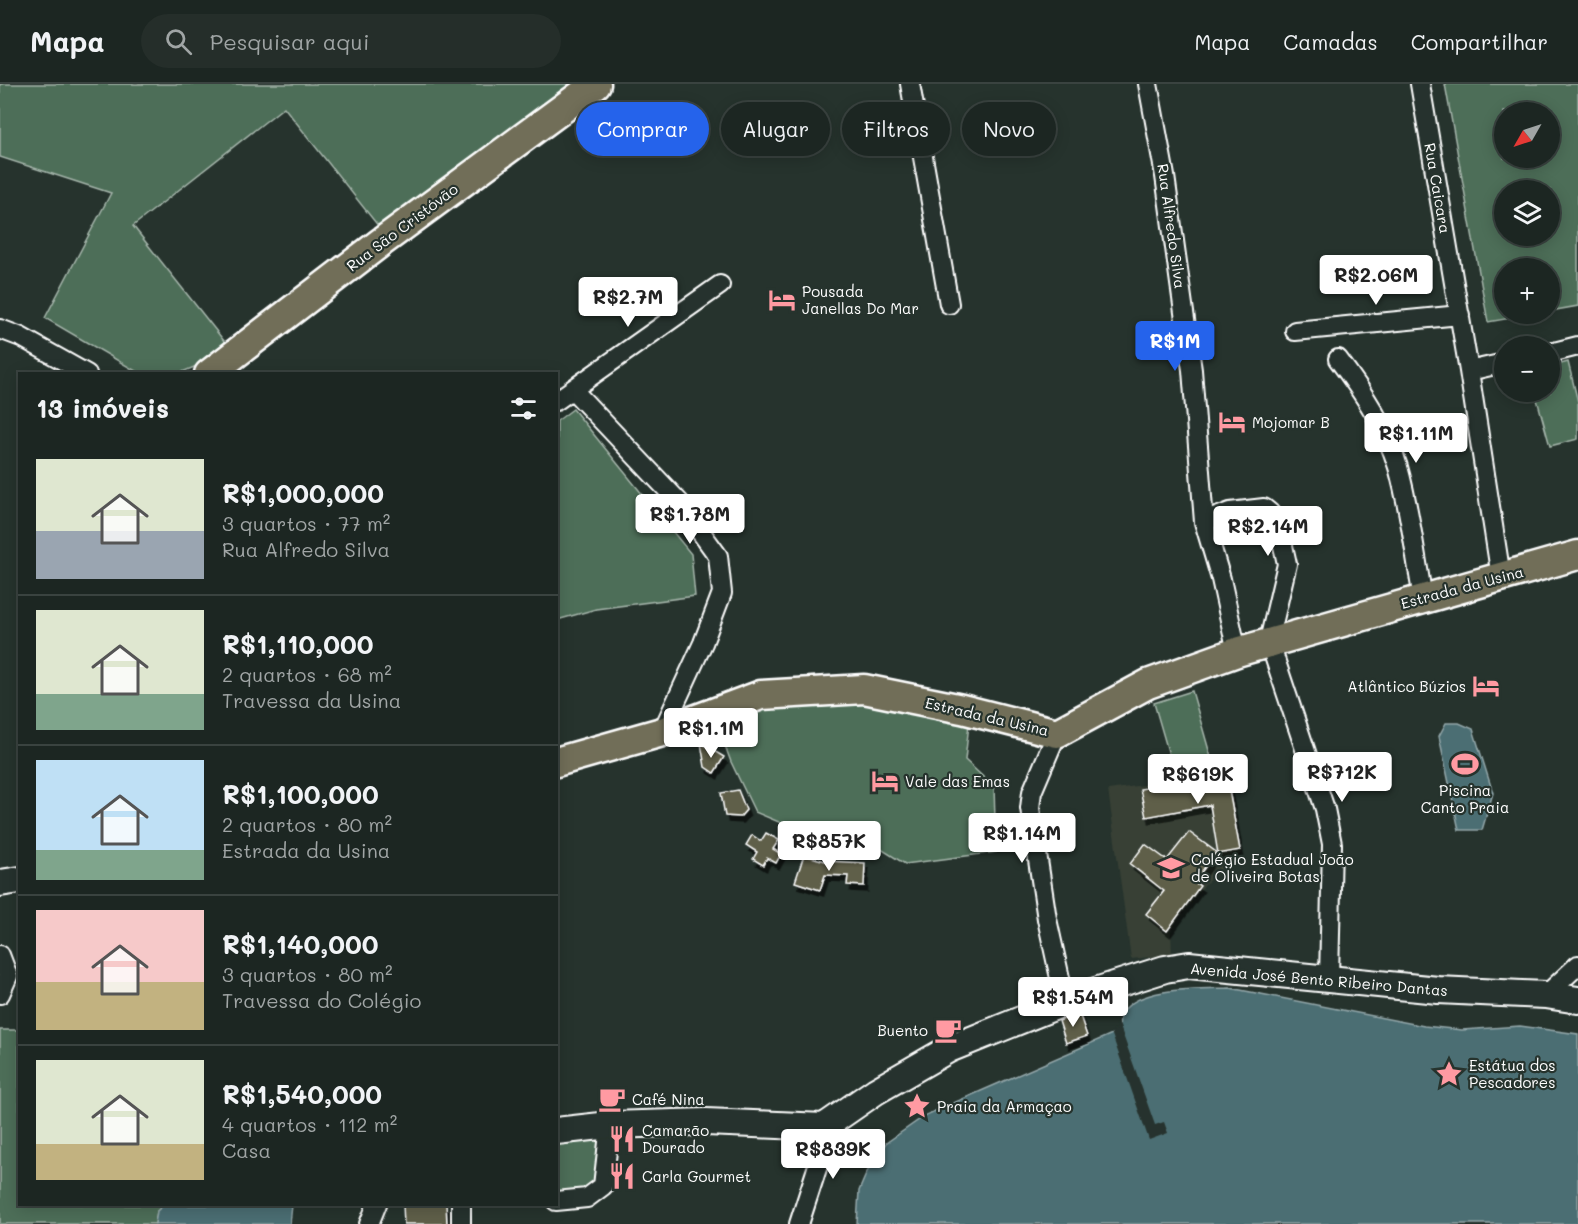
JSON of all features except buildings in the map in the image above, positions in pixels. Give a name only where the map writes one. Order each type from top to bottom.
[{"type":"main road","name":"Rua São Cristóvão","points":[[212,372],[380,243],[596,84]]},
{"type":"main road","name":"Estrada da Usina","points":[[558,761],[662,732],[761,694],[864,689],[962,709],[1057,733],[1148,684],[1269,641],[1578,555]]},
{"type":"street","points":[[910,84],[949,303]]},
{"type":"street","name":"Rua Alfredo Silva","points":[[1148,84],[1165,176],[1192,370],[1204,522],[1221,579],[1237,652]]},
{"type":"street","name":"Rua Caicara","points":[[1420,84],[1460,315],[1501,577]]},
{"type":"street","points":[[558,401],[720,285]]},
{"type":"street","points":[[1295,331],[1460,315]]},
{"type":"street","points":[[0,329],[21,337],[83,372]]},
{"type":"street","points":[[1560,350],[1578,346]]},
{"type":"street","points":[[1338,359],[1359,386],[1380,422],[1398,467],[1423,598]]},
{"type":"street","points":[[1469,371],[1494,365]]},
{"type":"street","points":[[573,390],[679,501],[718,556],[722,593],[703,643],[662,732]]},
{"type":"street","points":[[1204,522],[1230,512],[1263,508],[1274,518],[1280,532],[1287,564],[1269,641],[1325,809],[1332,844],[1329,978]]},
{"type":"street","points":[[1057,733],[1032,792],[1030,808],[1047,919],[1065,1001]]},
{"type":"street","points":[[0,883],[18,880]]},
{"type":"street","points":[[0,956],[8,976],[0,994]]},
{"type":"street","name":"Avenida José Bento Ribeiro Dantas","points":[[824,1127],[876,1091],[949,1049],[1065,1001],[1165,969],[1189,965],[1438,990],[1546,995],[1578,1000]]},
{"type":"street","points":[[1546,995],[1578,965]]},
{"type":"street","points":[[558,1131],[610,1125],[706,1122],[824,1127],[822,1156],[799,1224]]},
{"type":"street","points":[[558,1201],[587,1198],[603,1186],[606,1179],[610,1125]]},
{"type":"street","points":[[369,1224],[376,1206]]},
{"type":"street","points":[[461,1206],[461,1224]]},
{"type":"shaded area","name":"Colégio Estadual João de Oliveira Botas","points":[[1228,773],[1242,853],[1205,884],[1171,930],[1172,955],[1131,959],[1108,790]]},
{"type":"green space","points":[[0,84],[577,84],[383,232],[284,107],[133,226],[232,351],[182,372],[137,372],[45,318],[111,193],[0,157]]},
{"type":"green space","points":[[1445,84],[1578,84],[1578,306],[1560,309],[1560,258],[1494,258],[1494,321],[1488,322]]},
{"type":"green space","points":[[1568,362],[1578,402],[1578,439],[1550,446],[1538,402],[1560,402],[1560,364]]},
{"type":"green space","points":[[573,409],[691,554],[695,596],[596,609],[558,620],[558,420]]},
{"type":"green space","points":[[1192,691],[1212,761],[1174,772],[1154,703]]},
{"type":"green space","points":[[867,700],[969,724],[965,760],[994,787],[996,852],[905,864],[870,842],[824,841],[755,812],[731,762],[717,724],[765,707]]},
{"type":"green space","points":[[0,1030],[18,1030],[18,1206],[163,1206],[157,1211],[155,1224],[0,1224]]},
{"type":"green space","points":[[598,1131],[599,1169],[592,1184],[585,1188],[558,1193],[558,1133]]},
{"type":"water","name":"Piscina Canto Praia","points":[[1446,723],[1459,723],[1473,729],[1493,793],[1482,830],[1459,830],[1439,736]]},
{"type":"water","points":[[1230,988],[1424,1026],[1462,1030],[1520,1026],[1578,1034],[1578,1224],[857,1224],[859,1191],[867,1172],[886,1143],[926,1115],[1119,1031],[1122,1013],[1130,1004],[1142,998],[1156,993],[1188,989]]},
{"type":"water","points":[[163,1206],[292,1206],[290,1224],[155,1224],[157,1211]]},
{"type":"pier","points":[[1117,1018],[1155,1125],[1164,1122],[1168,1133],[1149,1140],[1111,1032],[1116,1029]]},
{"type":"place","name":"Pousada Janellas Do Mar","points":[[782,300]]},
{"type":"place","name":"Mojomar B","points":[[1232,422]]},
{"type":"place","name":"Atlântico Búzios","points":[[1486,686]]},
{"type":"place","name":"Piscina Canto Praia","points":[[1465,764]]},
{"type":"place","name":"Vale das Emas","points":[[885,781]]},
{"type":"place","name":"Colégio Estadual João de Oliveira Botas","points":[[1171,868]]},
{"type":"place","name":"Buento","points":[[948,1030]]},
{"type":"place","name":"Estátua dos Pescadores","points":[[1449,1074]]},
{"type":"place","name":"Café Nina","points":[[612,1099]]},
{"type":"place","name":"Praia da Armaçao","points":[[917,1106]]},
{"type":"place","name":"Camarão Dourado","points":[[622,1139]]},
{"type":"place","name":"Carla Gourmet","points":[[622,1176]]}]
